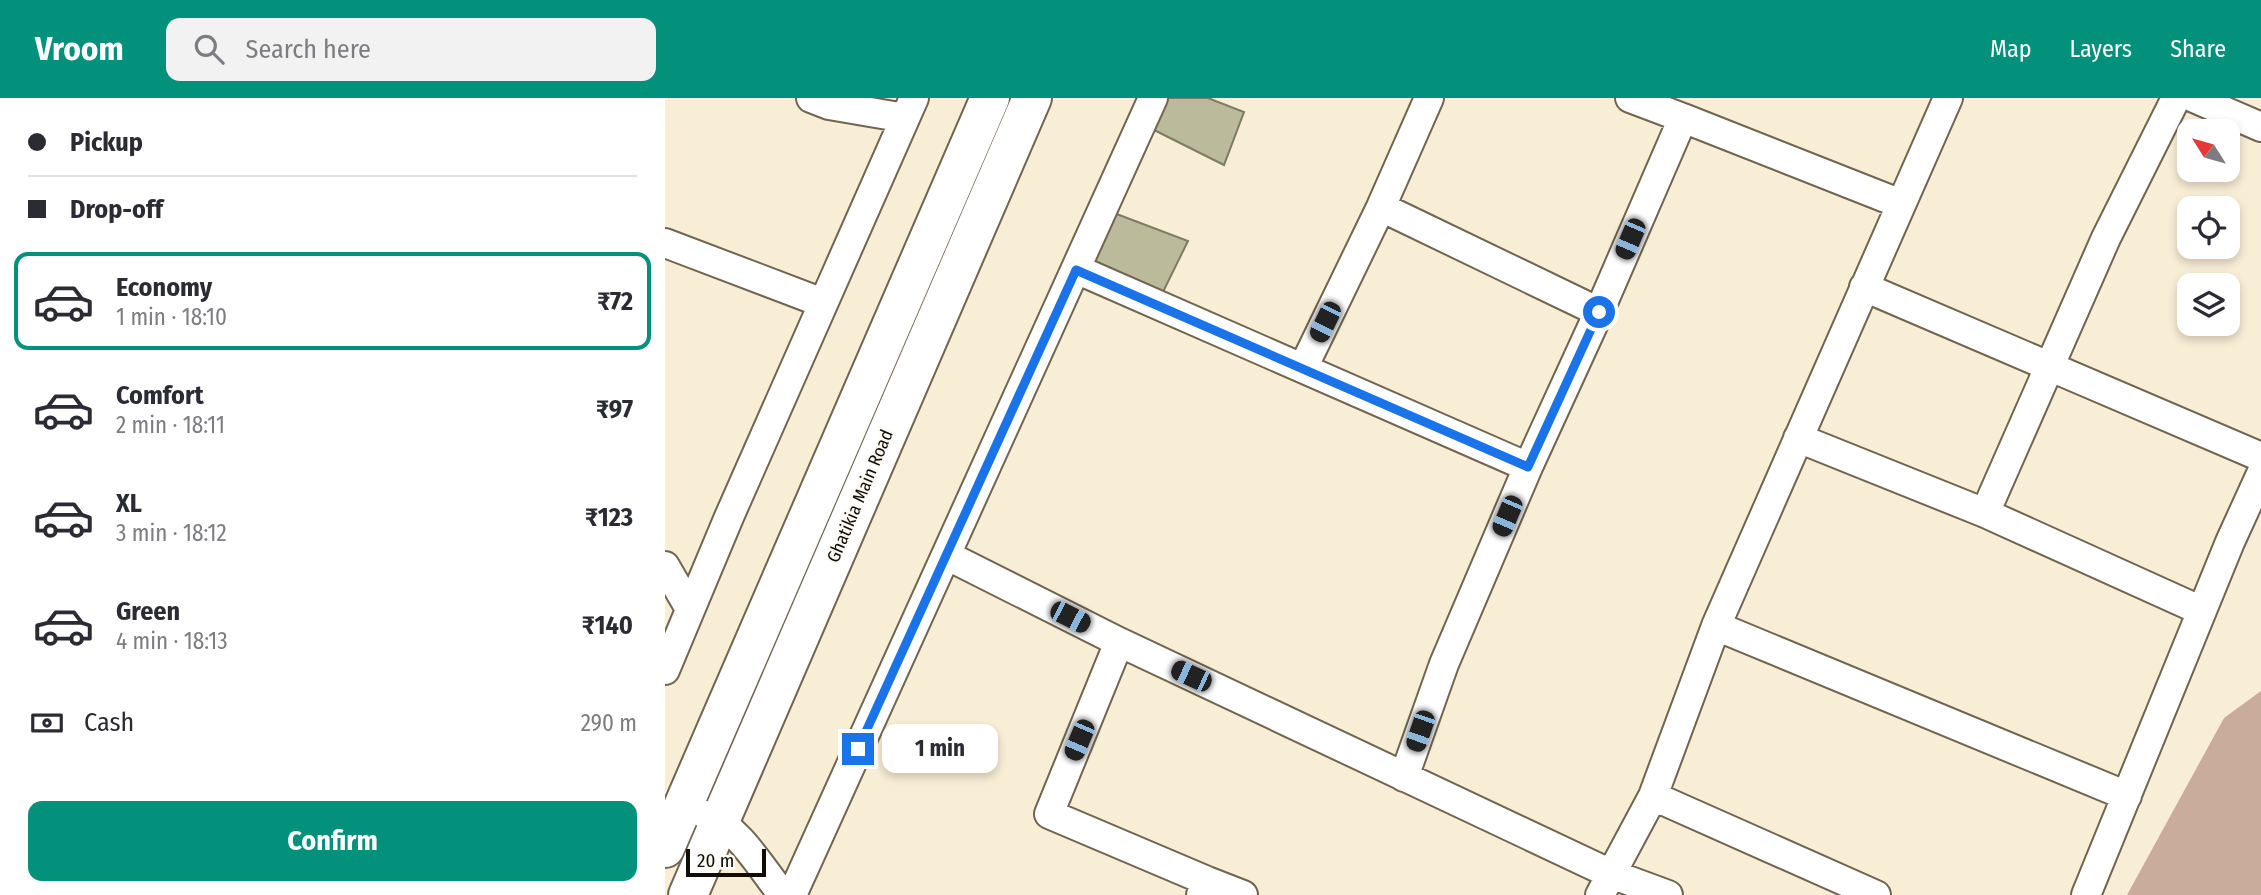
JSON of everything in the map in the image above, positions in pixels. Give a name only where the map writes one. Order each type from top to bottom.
[{"type":"street","points":[[665,670],[909,108],[829,105],[811,98]]},
{"type":"street","points":[[665,848],[990,98]]},
{"type":"street","name":"Ghatikia Main Road","points":[[688,895],[1032,98]]},
{"type":"street","points":[[792,895],[1153,98]]},
{"type":"street","points":[[1303,368],[1381,207],[1429,98]]},
{"type":"street","points":[[1630,98],[1901,204]]},
{"type":"street","points":[[1605,885],[1653,796],[1716,626],[1948,98]]},
{"type":"street","points":[[1985,513],[2106,238],[2176,98]]},
{"type":"street","points":[[2194,98],[2261,127]]},
{"type":"street","points":[[1404,777],[1444,663],[1683,117]]},
{"type":"street","points":[[1381,207],[1599,312]]},
{"type":"street","points":[[665,243],[823,303]]},
{"type":"street","points":[[1076,270],[1528,467]]},
{"type":"street","points":[[1864,287],[2261,457]]},
{"type":"street","points":[[1798,438],[1985,513],[2202,611]]},
{"type":"street","points":[[2086,895],[2230,542],[2261,474]]},
{"type":"street","points":[[946,555],[1119,642],[1404,777],[1605,885],[1668,895]]},
{"type":"street","points":[[665,566],[690,609]]},
{"type":"street","points":[[1716,626],[2127,796]]},
{"type":"street","points":[[1119,642],[1049,814],[1204,888],[1244,895]]},
{"type":"street","points":[[1653,796],[1876,895]]},
{"type":"street","points":[[684,806],[720,820],[783,895]]},
{"type":"shaded area","points":[[2261,691],[2261,895],[2127,895],[2224,718]]},
{"type":"building","points":[[1165,98],[1208,98],[1244,112],[1224,165],[1150,128]]},
{"type":"building","points":[[1114,213],[1188,241],[1161,296],[1089,266]]},
{"type":"route","points":[[858,749],[1076,270],[1528,467],[1599,312]]}]
